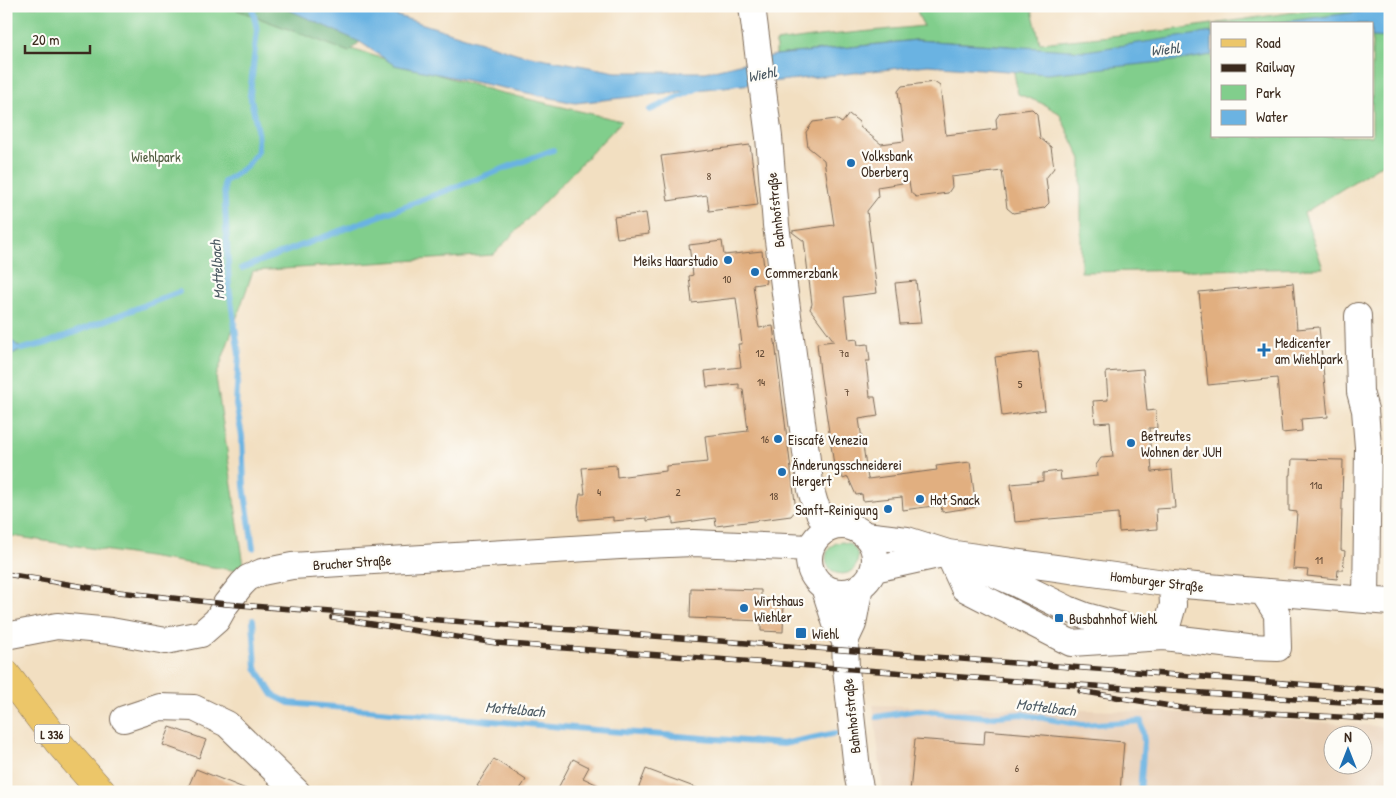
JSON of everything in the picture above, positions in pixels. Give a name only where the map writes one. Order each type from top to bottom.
[{"type":"main road","name":"L 336","points":[[6,674],[58,742],[102,792]]},
{"type":"street","name":"Bahnhofstraße","points":[[752,6],[769,137],[776,225],[819,538]]},
{"type":"street","name":"Homburger Straße","points":[[866,535],[907,540],[948,553],[1172,584],[1378,601],[1365,410],[1360,392],[1358,316]]},
{"type":"street","points":[[843,525],[859,530],[866,535],[875,554],[867,578],[852,590],[843,592],[833,591],[819,581],[810,567],[809,557],[819,538],[843,525]]},
{"type":"street","name":"Brucher Straße","points":[[6,636],[57,626],[111,631],[166,641],[201,634],[217,620],[226,604],[248,578],[262,572],[292,566],[620,546],[693,543],[776,546],[819,538]]},
{"type":"street","name":"Brucher Straße","points":[[727,545],[796,568],[819,581]]},
{"type":"street","points":[[948,553],[1086,616],[1164,637],[1248,648],[1278,648],[1277,614],[1263,592]]},
{"type":"street","name":"Homburger Straße","points":[[867,578],[948,553]]},
{"type":"street","name":"Bahnhofstraße","points":[[845,641],[854,624],[867,578]]},
{"type":"street","name":"Bahnhofstraße","points":[[819,581],[845,641],[846,669],[858,778],[862,792]]},
{"type":"street","points":[[1164,637],[1173,605],[1172,584]]},
{"type":"street","points":[[124,719],[160,707],[194,708],[227,724],[297,792]]},
{"type":"shaded area","points":[[873,705],[1167,712],[1390,727],[1390,792],[883,792]]},
{"type":"green space","name":"Wiehlpark","points":[[6,6],[227,6],[310,37],[494,91],[622,121],[493,255],[253,271],[216,377],[245,572],[6,535]]},
{"type":"green space","points":[[227,6],[385,6],[389,14],[349,52]]},
{"type":"green space","points":[[916,6],[1031,6],[1040,43],[1211,24],[1211,138],[1374,138],[1374,22],[1226,22],[1337,6],[1390,6],[1390,161],[1387,161],[1304,213],[1323,268],[1081,272],[1081,159],[1059,113],[1041,103],[1018,94],[1009,46],[916,40],[776,55],[776,42],[924,26]]},
{"type":"green space","points":[[842,542],[848,543],[853,547],[857,552],[857,564],[853,569],[848,573],[842,574],[836,573],[831,569],[827,564],[826,558],[827,552],[831,547],[836,543]]},
{"type":"water","points":[[280,6],[366,6],[519,54],[616,72],[706,72],[776,55],[916,40],[1085,51],[1211,32],[1211,55],[1047,74],[928,65],[575,103],[394,65],[360,42]]},
{"type":"water","points":[[1390,9],[1390,38],[1374,37],[1374,22],[1282,22]]},
{"type":"water","points":[[6,336],[22,349],[6,357]]},
{"type":"building","points":[[934,82],[940,86],[946,135],[997,129],[996,119],[1000,113],[1032,109],[1037,114],[1040,138],[1051,147],[1054,168],[1046,178],[1049,203],[1044,208],[1013,213],[1007,208],[1002,171],[951,177],[952,187],[948,193],[916,197],[911,193],[909,182],[877,187],[878,197],[867,211],[877,293],[844,297],[849,340],[857,339],[858,345],[868,344],[870,361],[866,361],[870,397],[875,397],[878,416],[859,419],[868,479],[937,470],[936,466],[970,462],[976,507],[942,512],[941,505],[903,510],[902,497],[863,501],[862,494],[856,495],[848,477],[843,479],[841,466],[834,465],[817,343],[834,341],[810,309],[812,304],[804,241],[792,232],[834,225],[824,160],[808,147],[806,132],[813,122],[836,119],[842,123],[849,114],[859,122],[860,127],[881,144],[904,141],[898,91],[902,86]]},
{"type":"building","points":[[750,145],[758,205],[709,211],[707,195],[668,201],[661,156]]},
{"type":"building","points":[[646,213],[649,234],[617,238],[614,217]]},
{"type":"building","points":[[722,241],[724,255],[762,251],[766,283],[753,285],[759,328],[773,326],[796,510],[791,516],[716,526],[715,518],[673,524],[673,517],[647,521],[647,518],[613,521],[613,517],[579,520],[578,506],[580,494],[585,494],[582,468],[616,465],[617,477],[666,471],[666,466],[708,462],[705,436],[748,431],[743,389],[739,389],[739,384],[707,387],[705,371],[741,367],[738,344],[742,344],[736,298],[692,303],[689,276],[693,275],[689,245]]},
{"type":"building","points":[[916,281],[921,323],[900,324],[895,283]]},
{"type":"building","points":[[1293,283],[1297,329],[1319,327],[1328,417],[1301,419],[1302,431],[1282,433],[1277,378],[1208,385],[1199,292]]},
{"type":"building","points":[[1038,352],[1045,410],[1002,416],[995,357]]},
{"type":"building","name":"Betreutes Wohnen der JUH","points":[[1143,369],[1147,411],[1156,410],[1157,428],[1149,428],[1152,472],[1172,470],[1175,508],[1156,509],[1157,529],[1119,532],[1118,513],[1015,522],[1011,484],[1043,481],[1043,473],[1060,471],[1061,480],[1097,476],[1096,465],[1101,458],[1113,457],[1110,422],[1095,423],[1093,401],[1108,400],[1106,372]]},
{"type":"building","points":[[1292,459],[1343,460],[1341,550],[1345,551],[1343,570],[1338,570],[1337,579],[1307,576],[1308,570],[1293,569],[1297,512],[1289,511],[1289,475],[1291,475]]},
{"type":"building","points":[[691,588],[761,590],[761,599],[784,599],[783,632],[761,631],[761,621],[690,618]]},
{"type":"building","points":[[170,727],[206,740],[199,758],[163,745]]},
{"type":"building","points":[[985,730],[1124,742],[1120,792],[910,792],[915,739],[984,744]]},
{"type":"building","points":[[494,759],[526,780],[518,792],[488,792],[477,785]]},
{"type":"building","points":[[573,759],[589,767],[583,778],[613,792],[556,792]]},
{"type":"building","points":[[196,769],[251,791],[251,792],[186,792]]},
{"type":"building","points":[[646,769],[702,790],[702,792],[637,792]]},
{"type":"waterway","name":"Mottelbach","points":[[252,6],[257,30],[250,95],[257,126],[258,151],[246,167],[224,182],[229,288],[239,354],[236,405],[242,436],[244,486],[253,548]]},
{"type":"waterway","points":[[650,110],[698,88]]},
{"type":"waterway","points":[[242,268],[553,150]]},
{"type":"waterway","points":[[22,349],[47,343],[179,292]]},
{"type":"waterway","name":"Mottelbach","points":[[253,620],[256,668],[273,695],[289,703],[596,730],[783,744],[836,733]]},
{"type":"waterway","name":"Mottelbach","points":[[877,717],[917,710],[987,717],[1021,714],[1082,725],[1141,721],[1144,741],[1140,792]]},
{"type":"railway","points":[[6,574],[110,591],[226,604],[1390,691]]},
{"type":"railway","points":[[333,618],[496,643],[1016,681],[1390,705]]},
{"type":"railway","points":[[1080,691],[1182,708],[1390,720]]},
{"type":"place","name":"Volksbank Oberberg","points":[[851,163]]},
{"type":"place","name":"Meiks Haarstudio","points":[[728,260]]},
{"type":"place","name":"Commerzbank","points":[[755,272]]},
{"type":"place","name":"Medicenter am Wiehlpark","points":[[1264,350]]},
{"type":"place","name":"Eiscafé Venezia","points":[[778,439]]},
{"type":"place","name":"Betreutes Wohnen der JUH","points":[[1131,443]]},
{"type":"place","name":"Änderungsschneiderei Hergert","points":[[782,472]]},
{"type":"place","name":"Hot Snack","points":[[920,499]]},
{"type":"place","name":"Sanft-Reinigung","points":[[888,509]]},
{"type":"place","name":"Wirtshaus Wiehler","points":[[744,608]]},
{"type":"place","name":"Busbahnhof Wiehl","points":[[1059,618]]},
{"type":"place","name":"Wiehl","points":[[801,633]]}]
